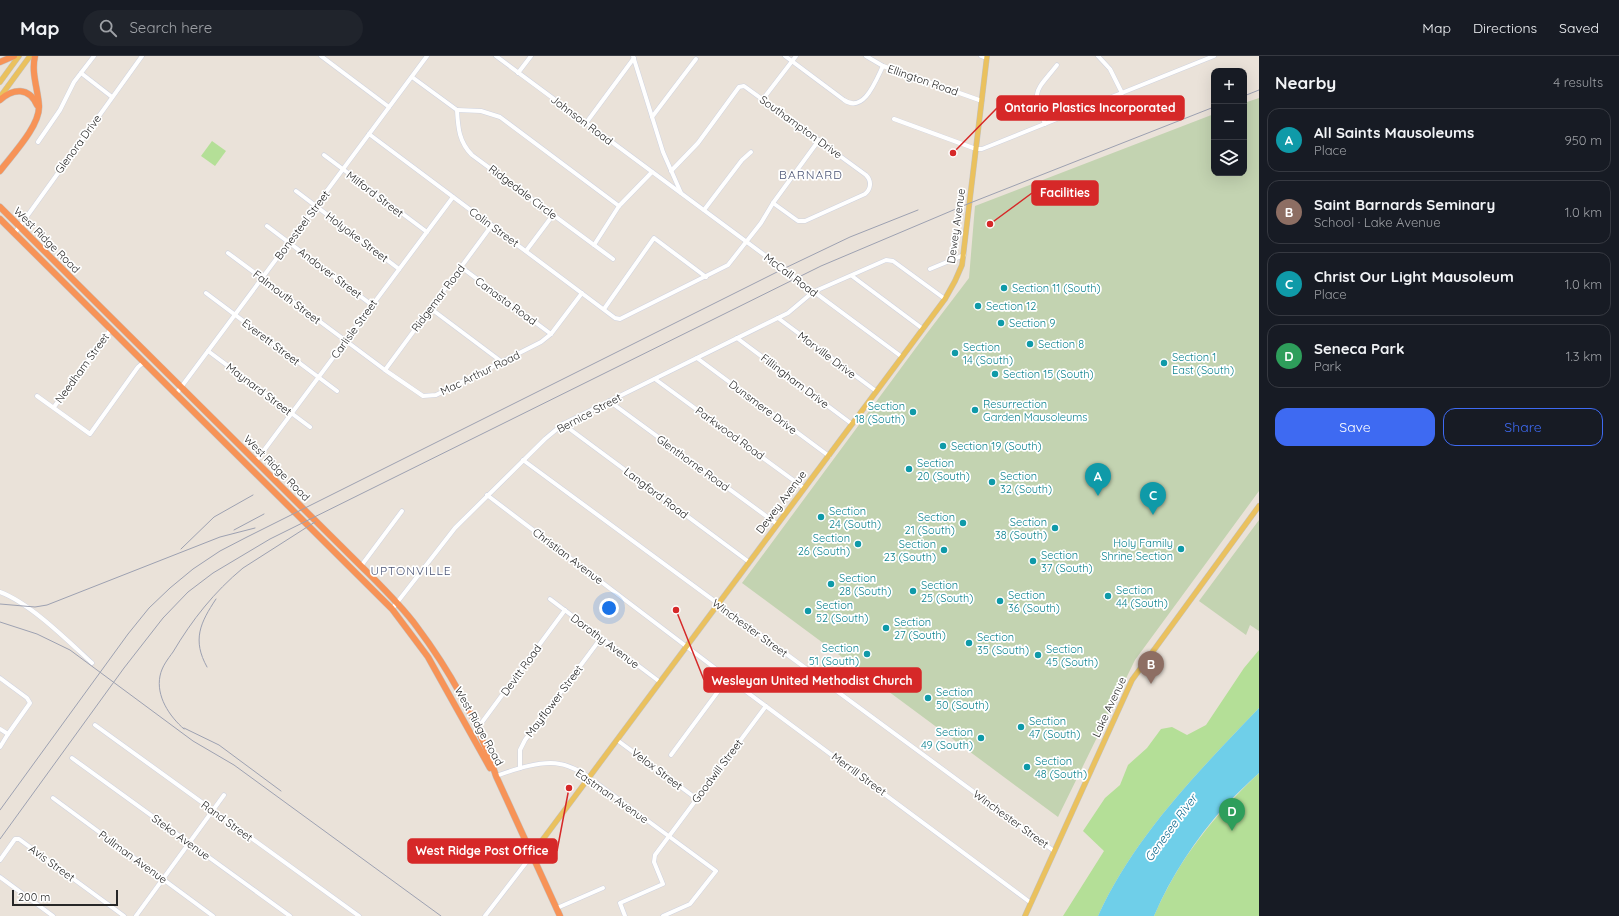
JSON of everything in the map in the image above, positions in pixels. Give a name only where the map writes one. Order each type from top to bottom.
[{"type":"highway","points":[[0,62],[14,56]]},
{"type":"highway","points":[[0,171],[36,122],[39,113],[34,71],[35,56]]},
{"type":"highway","points":[[0,98],[10,92],[23,91],[33,98],[39,113]]},
{"type":"highway","name":"West Ridge Road","points":[[0,207],[397,603],[434,651],[488,751],[496,776]]},
{"type":"highway","name":"West Ridge Road","points":[[0,219],[392,608],[428,657],[496,776],[560,916]]},
{"type":"main road","points":[[0,82],[19,56]]},
{"type":"main road","points":[[0,98],[30,56]]},
{"type":"main road","name":"Dewey Avenue","points":[[532,854],[945,299],[955,281],[964,255],[987,57]]},
{"type":"main road","name":"Lake Avenue","points":[[1025,916],[1132,680],[1259,506]]},
{"type":"street","points":[[38,142],[81,73],[94,56]]},
{"type":"street","name":"Glenora Drive","points":[[15,233],[142,56]]},
{"type":"street","points":[[321,56],[389,107]]},
{"type":"street","name":"Bonesteel Street","points":[[176,394],[427,56]]},
{"type":"street","name":"Johnson Road","points":[[496,56],[668,184]]},
{"type":"street","points":[[518,73],[531,56]]},
{"type":"street","points":[[785,56],[846,102],[855,104],[861,102],[866,96],[883,66]]},
{"type":"street","points":[[763,99],[796,56]]},
{"type":"street","name":"Ellington Road","points":[[866,56],[883,66],[982,101]]},
{"type":"street","points":[[980,56],[987,57]]},
{"type":"street","points":[[1098,56],[1110,69],[1122,93]]},
{"type":"street","points":[[894,118],[976,149],[984,148],[1122,93],[1204,57],[1214,56]]},
{"type":"street","points":[[586,123],[634,57]]},
{"type":"street","name":"McCall Road","points":[[634,57],[652,117],[671,171],[681,193]]},
{"type":"street","points":[[652,117],[696,59]]},
{"type":"street","points":[[1045,124],[1036,101],[1036,92],[1057,65]]},
{"type":"street","points":[[81,73],[112,97]]},
{"type":"street","points":[[412,77],[457,110],[481,111],[500,117],[619,206]]},
{"type":"street","name":"Southampton Drive","points":[[671,171],[698,143],[739,87],[746,87],[866,175],[870,182],[868,191],[863,196],[802,222],[773,203]]},
{"type":"street","name":"Ridgedale Circle","points":[[457,110],[459,136],[467,150],[613,259]]},
{"type":"street","name":"Colin Street","points":[[369,134],[582,293],[620,319],[706,277]]},
{"type":"street","points":[[604,309],[654,238],[706,277],[728,265],[761,223],[773,203],[819,140]]},
{"type":"street","points":[[704,210],[742,160],[751,152]]},
{"type":"street","name":"Milford Street","points":[[324,155],[427,232]]},
{"type":"street","points":[[668,184],[671,178],[671,171]]},
{"type":"street","points":[[594,245],[619,206],[652,172]]},
{"type":"street","name":"McCall Road","points":[[668,184],[902,357]]},
{"type":"street","name":"Holyoke Street","points":[[296,191],[399,268]]},
{"type":"street","name":"Carlisle Street","points":[[256,462],[453,197]]},
{"type":"street","points":[[526,251],[553,215]]},
{"type":"street","name":"Ridgemar Road","points":[[385,370],[492,225]]},
{"type":"street","name":"Andover Street","points":[[267,226],[372,305]]},
{"type":"street","name":"Falmouth Street","points":[[228,253],[346,341]]},
{"type":"street","points":[[930,269],[964,255]]},
{"type":"street","name":"Bernice Street","points":[[392,608],[455,528],[523,460],[563,424],[778,318],[797,306],[813,292],[890,260],[945,299]]},
{"type":"street","name":"Canasta Road","points":[[461,267],[551,334]]},
{"type":"street","points":[[852,276],[923,329]]},
{"type":"street","name":"Everett Street","points":[[206,293],[337,391]]},
{"type":"street","name":"Mac Arthur Road","points":[[346,341],[419,395],[427,397],[436,395],[537,345],[551,334],[582,293]]},
{"type":"street","points":[[430,308],[502,362]]},
{"type":"street","name":"Morville Drive","points":[[778,318],[876,392]]},
{"type":"street","name":"Needham Street","points":[[54,407],[111,329]]},
{"type":"street","name":"Fillingham Drive","points":[[737,338],[852,424]]},
{"type":"street","name":"Maynard Street","points":[[208,351],[310,427]]},
{"type":"street","name":"Dunsmere Drive","points":[[697,358],[829,456]]},
{"type":"street","points":[[38,396],[90,434],[138,367],[144,362]]},
{"type":"street","name":"Parkwood Road","points":[[655,379],[804,488]]},
{"type":"street","name":"Glenthorne Road","points":[[609,401],[777,524]]},
{"type":"street","name":"Langford Road","points":[[563,424],[749,562]]},
{"type":"street","name":"Winchester Street","points":[[523,460],[1054,851]]},
{"type":"street","name":"Christian Avenue","points":[[487,496],[687,646]]},
{"type":"street","points":[[361,566],[402,511]]},
{"type":"street","points":[[0,592],[51,626],[92,663]]},
{"type":"street","name":"Dorothy Avenue","points":[[550,599],[660,682]]},
{"type":"street","name":"Devitt Road","points":[[477,729],[565,610]]},
{"type":"street","name":"Mayflower Street","points":[[520,768],[520,750],[525,740],[601,638]]},
{"type":"street","name":"Merrill Street","points":[[687,646],[1031,903]]},
{"type":"street","points":[[0,678],[29,701],[29,706],[0,747]]},
{"type":"street","points":[[671,755],[728,678]]},
{"type":"street","name":"Goodwill Street","points":[[625,916],[620,903],[663,884],[655,866],[654,858],[766,706]]},
{"type":"street","name":"Rand Street","points":[[95,725],[359,916]]},
{"type":"street","points":[[0,728],[8,734]]},
{"type":"street","name":"Velox Street","points":[[617,740],[697,799]]},
{"type":"street","name":"Steko Avenue","points":[[72,758],[290,916]]},
{"type":"street","name":"Eastman Avenue","points":[[496,776],[520,768],[558,763],[583,772],[716,871],[690,904],[663,916]]},
{"type":"street","points":[[136,916],[224,796]]},
{"type":"street","name":"Pullman Avenue","points":[[53,798],[213,916]]},
{"type":"street","name":"Avis Street","points":[[0,860],[17,838],[124,916]]},
{"type":"street","name":"Dewey Avenue","points":[[485,916],[532,854]]},
{"type":"street","points":[[0,877],[53,916]]},
{"type":"street","points":[[557,908],[603,888]]},
{"type":"green space","points":[[1259,98],[1259,491],[1135,660],[1058,817],[742,583],[969,278],[975,206],[1211,115],[1211,176],[1247,176],[1247,102]]},
{"type":"green space","points":[[212,141],[226,151],[215,166],[201,156]]},
{"type":"green space","points":[[1259,520],[1259,631],[1250,625],[1246,635],[1199,601]]},
{"type":"green space","points":[[1259,650],[1259,708],[1191,780],[1149,831],[1113,886],[1098,916],[1063,916],[1104,851],[1083,831],[1105,798],[1120,785],[1128,765],[1147,748],[1161,729],[1172,727],[1187,735],[1206,725],[1244,668]]},
{"type":"green space","points":[[1259,773],[1259,916],[1154,916],[1175,875],[1199,839],[1227,805]]},
{"type":"water","name":"Genesee River","points":[[1259,708],[1259,773],[1228,803],[1203,832],[1184,859],[1154,916],[1098,916],[1113,886],[1149,831],[1191,780]]},
{"type":"railway","points":[[1247,95],[1259,90]]},
{"type":"railway","points":[[0,839],[124,668],[163,618],[188,592],[213,573],[270,539],[821,266],[970,203],[1211,108]]},
{"type":"railway","points":[[0,810],[128,634],[149,608],[193,569],[220,551],[783,269],[850,237],[918,210]]},
{"type":"railway","points":[[181,549],[214,517],[253,495]]},
{"type":"railway","points":[[234,530],[264,514]]},
{"type":"railway","points":[[184,729],[173,718],[162,698],[159,683],[165,663],[204,607],[232,577],[243,568],[315,522]]},
{"type":"railway","points":[[0,604],[35,607],[47,605],[220,537],[255,528]]},
{"type":"railway","points":[[207,667],[202,657],[200,648],[200,632],[202,624],[216,599]]},
{"type":"railway","points":[[0,622],[37,634],[70,650],[193,741],[234,765],[441,916]]},
{"type":"railway","points":[[184,728],[219,745],[281,791]]},
{"type":"place","name":"Ontario Plastics Incorporated","points":[[953,153]]},
{"type":"place","name":"Facilities","points":[[990,224]]},
{"type":"place","name":"Section 11 (South)","points":[[1004,288]]},
{"type":"place","name":"Section 12","points":[[978,306]]},
{"type":"place","name":"Section 9","points":[[1001,323]]},
{"type":"place","name":"Section 8","points":[[1030,344]]},
{"type":"place","name":"Section 14 (South)","points":[[955,353]]},
{"type":"place","name":"Section 1 East (South)","points":[[1164,363]]},
{"type":"place","name":"Section 15 (South)","points":[[995,374]]},
{"type":"place","name":"Resurrection Garden Mausoleums","points":[[975,410]]},
{"type":"place","name":"Section 18 (South)","points":[[913,412]]},
{"type":"place","name":"Section 19 (South)","points":[[943,446]]},
{"type":"place","name":"Section 20 (South)","points":[[909,469]]},
{"type":"place","name":"Section 32 (South)","points":[[992,482]]},
{"type":"place","name":"All Saints Mausoleums","points":[[1098,496]]},
{"type":"place","name":"Christ Our Light Mausoleum","points":[[1153,515]]},
{"type":"place","name":"Section 24 (South)","points":[[821,517]]},
{"type":"place","name":"Section 21 (South)","points":[[963,523]]},
{"type":"place","name":"Section 38 (South)","points":[[1055,528]]},
{"type":"place","name":"Section 26 (South)","points":[[858,544]]},
{"type":"place","name":"Holy Family Shrine Section","points":[[1181,549]]},
{"type":"place","name":"Section 23 (South)","points":[[944,550]]},
{"type":"place","name":"Section 37 (South)","points":[[1033,561]]},
{"type":"place","name":"Section 28 (South)","points":[[831,584]]},
{"type":"place","name":"Section 25 (South)","points":[[913,591]]},
{"type":"place","name":"Section 44 (South)","points":[[1108,596]]},
{"type":"place","name":"Section 36 (South)","points":[[1000,601]]},
{"type":"place","name":"Wesleyan United Methodist Church","points":[[676,610]]},
{"type":"place","name":"Section 52 (South)","points":[[808,611]]},
{"type":"place","name":"Section 27 (South)","points":[[886,628]]},
{"type":"place","name":"Section 35 (South)","points":[[969,643]]},
{"type":"place","name":"Section 51 (South)","points":[[867,654]]},
{"type":"place","name":"Section 45 (South)","points":[[1038,655]]},
{"type":"place","name":"Saint Barnards Seminary","points":[[1151,684]]},
{"type":"place","name":"Section 50 (South)","points":[[928,698]]},
{"type":"place","name":"Section 47 (South)","points":[[1021,727]]},
{"type":"place","name":"Section 49 (South)","points":[[981,738]]},
{"type":"place","name":"Section 48 (South)","points":[[1027,767]]},
{"type":"place","name":"West Ridge Post Office","points":[[569,788]]},
{"type":"place","name":"Seneca Park","points":[[1232,831]]},
{"type":"district","name":"BARNARD","points":[[811,175]]},
{"type":"district","name":"UPTONVILLE","points":[[411,571]]}]
